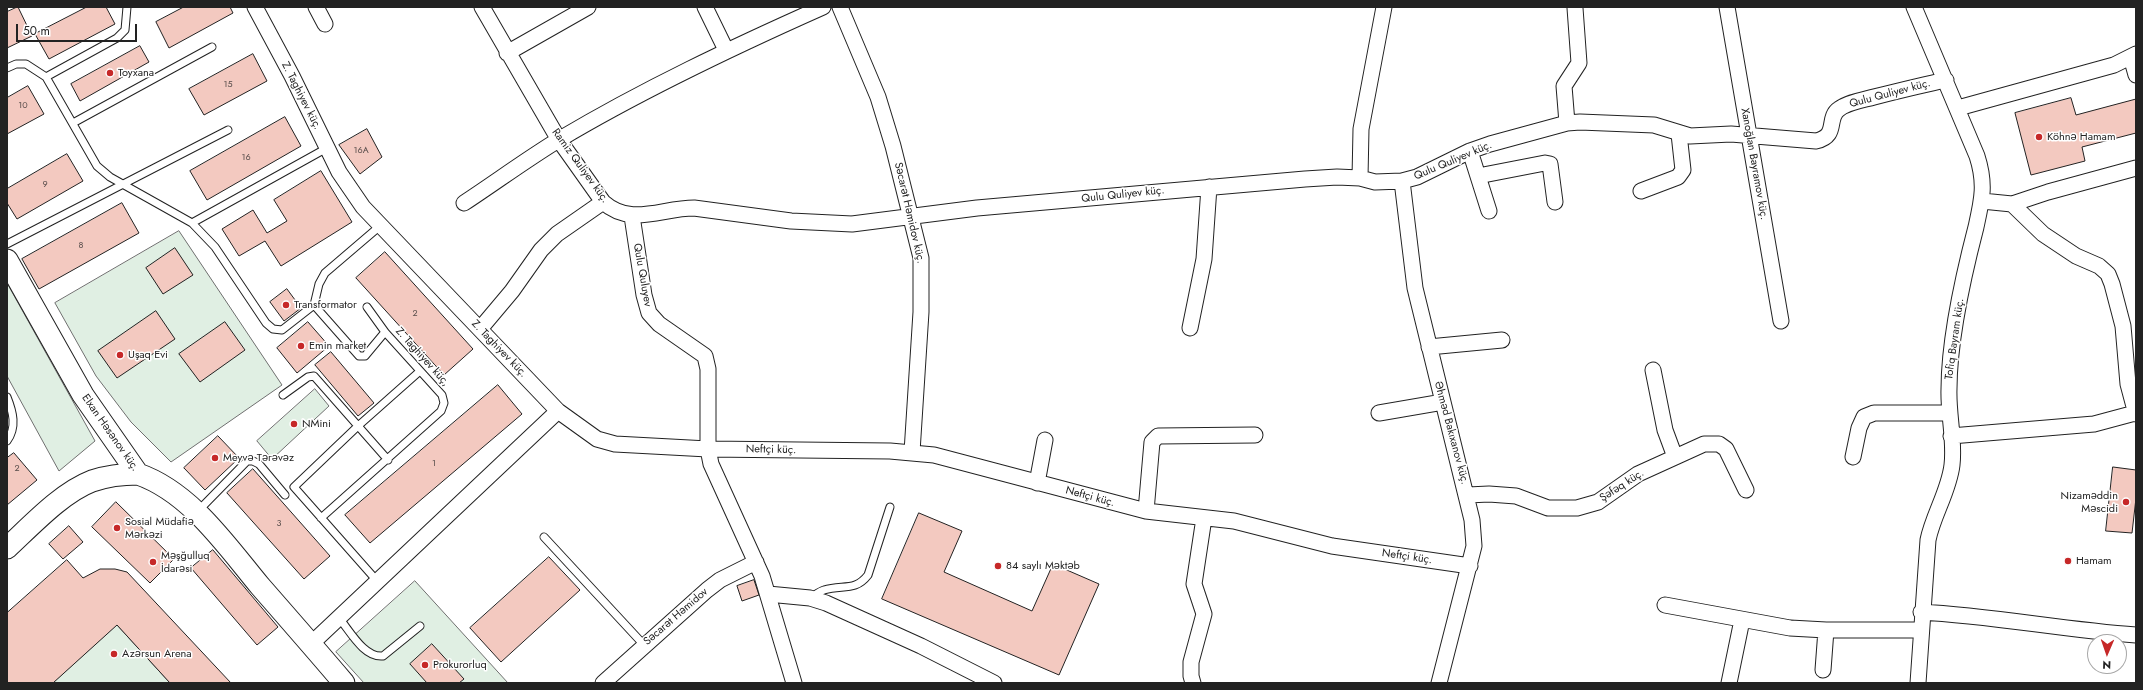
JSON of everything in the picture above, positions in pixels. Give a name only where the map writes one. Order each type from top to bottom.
[{"type":"street","name":"Z. Taghiyev küç.","points":[[255,7],[350,190],[380,226],[558,412]]},
{"type":"street","points":[[316,7],[325,24]]},
{"type":"street","name":"Ramiz Quliyev küç.","points":[[482,7],[507,53],[559,140],[603,202],[612,210],[632,216],[675,209],[694,208],[833,224],[852,224],[910,216]]},
{"type":"street","points":[[507,53],[588,7]]},
{"type":"street","points":[[705,7],[726,50]]},
{"type":"street","points":[[464,203],[559,140],[726,50],[823,7]]},
{"type":"street","name":"Səcarət Həmidov küç.","points":[[840,7],[878,97],[893,146],[921,258],[922,285],[912,452]]},
{"type":"street","points":[[1360,178],[1361,129],[1384,7]]},
{"type":"street","name":"Xanoğlan Bayramov küç.","points":[[1727,7],[1731,41],[1750,135],[1781,321]]},
{"type":"street","name":"Tofiq Bayram küç.","points":[[1914,7],[1958,108],[1983,173],[1982,202],[1965,272],[1951,355],[1949,413],[1952,465],[1949,480],[1931,525],[1928,540],[1918,683]]},
{"type":"street","points":[[1567,123],[1564,86],[1579,63],[1575,8]]},
{"type":"street","points":[[1958,108],[2114,65],[2133,56],[2136,75]]},
{"type":"street","name":"Qulu Quliyev küç.","points":[[910,216],[977,208],[1337,177],[1360,178],[1375,182],[1402,181],[1423,175],[1470,152],[1516,136],[1567,123],[1580,122],[1654,126],[1679,134],[1701,136],[1750,135],[1816,141],[1823,139],[1829,134],[1834,114],[1839,108],[1855,102],[1946,80]]},
{"type":"street","points":[[1641,192],[1678,177],[1682,170],[1679,134]]},
{"type":"street","points":[[1470,152],[1489,211]]},
{"type":"street","points":[[1478,176],[1545,163],[1550,164],[1552,170],[1555,202]]},
{"type":"street","points":[[1982,202],[2012,204],[2048,192],[2136,168]]},
{"type":"street","name":"Əhməd Bakıxanov küç.","points":[[1402,181],[1415,288],[1468,495],[1474,546],[1439,683]]},
{"type":"street","points":[[1190,328],[1204,259],[1209,187]]},
{"type":"street","points":[[480,329],[512,291],[546,245],[557,234],[603,202]]},
{"type":"street","points":[[1951,436],[2094,424],[2136,413],[2128,384],[2130,324],[2108,274],[2099,266],[2076,256],[2043,234],[2012,204]]},
{"type":"street","name":"Qulu Quluyev","points":[[632,216],[644,295],[649,313],[659,324],[705,356],[708,369],[708,449]]},
{"type":"street","name":"Elxan Həsənov küç.","points":[[7,260],[84,395],[138,474],[153,479],[168,488],[197,512],[344,683]]},
{"type":"street","points":[[1429,347],[1502,340]]},
{"type":"street","points":[[1653,370],[1665,430],[1675,457]]},
{"type":"street","points":[[1379,413],[1443,402]]},
{"type":"street","points":[[311,644],[558,412]]},
{"type":"street","name":"Neftçi küç.","points":[[558,412],[597,439],[615,444],[708,449],[912,452],[934,455],[1146,511],[1234,521],[1332,546],[1470,566]]},
{"type":"street","points":[[1853,457],[1859,428],[1864,417],[1874,413],[1949,413]]},
{"type":"street","points":[[1146,511],[1152,442],[1158,436],[1255,435]]},
{"type":"street","points":[[1037,483],[1044,440]]},
{"type":"street","name":"Şəfəq küç.","points":[[1468,495],[1489,494],[1516,496],[1548,508],[1577,508],[1598,502],[1624,482],[1704,444],[1718,444],[1726,449],[1746,490]]},
{"type":"street","points":[[708,449],[711,464],[756,562],[768,594],[794,683]]},
{"type":"street","points":[[7,548],[50,509],[92,481],[107,477],[138,474]]},
{"type":"street","points":[[1193,683],[1191,676],[1191,662],[1204,614],[1194,584],[1204,518]]},
{"type":"street","name":"Səcarət Həmidov","points":[[603,683],[644,645],[720,580],[756,562]]},
{"type":"street","points":[[768,594],[810,598],[826,603],[921,646],[994,683]]},
{"type":"street","points":[[1665,605],[1790,628],[1826,630],[1921,630]]},
{"type":"street","points":[[1922,612],[1971,615],[2136,634]]},
{"type":"street","points":[[1729,683],[1742,620]]},
{"type":"street","points":[[1823,670],[1826,630]]},
{"type":"lane","points":[[46,77],[117,38],[125,30],[127,7]]},
{"type":"lane","points":[[73,123],[212,47]]},
{"type":"lane","points":[[7,68],[16,64],[26,64],[46,77],[97,166],[110,177],[192,223],[215,247],[272,329],[282,330],[314,305],[319,284],[325,274],[380,226]]},
{"type":"lane","points":[[7,244],[228,130]]},
{"type":"lane","points":[[192,223],[327,148]]},
{"type":"lane","name":"Z. Taghiyev küç,","points":[[314,305],[359,356],[365,356],[385,332],[442,395],[444,403],[441,411],[388,460],[321,518]]},
{"type":"lane","points":[[367,307],[385,332]]},
{"type":"lane","points":[[378,582],[294,487],[358,426],[420,371]]},
{"type":"lane","points":[[283,395],[308,377],[314,376],[388,460]]},
{"type":"lane","points":[[7,397],[12,412],[14,426],[7,441]]},
{"type":"lane","points":[[197,512],[248,461],[253,461],[259,464],[285,494]]},
{"type":"lane","points":[[810,598],[824,590],[853,587],[863,581],[868,575],[890,507]]},
{"type":"lane","points":[[544,537],[644,645]]},
{"type":"lane","points":[[339,618],[369,653],[377,656],[383,656],[420,626]]},
{"type":"green space","points":[[179,231],[282,385],[171,462],[131,422],[96,376],[55,303]]},
{"type":"green space","points":[[7,283],[95,441],[59,471],[7,376]]},
{"type":"green space","name":"NMini","points":[[315,389],[329,406],[272,459],[257,441]]},
{"type":"green space","points":[[415,581],[508,683],[364,683],[336,652]]},
{"type":"green space","name":"Azərsun Arena","points":[[117,625],[170,683],[53,683]]},
{"type":"building","points":[[18,7],[32,36],[7,48],[7,12]]},
{"type":"building","points":[[87,7],[106,7],[115,24],[49,59],[35,34]]},
{"type":"building","points":[[184,7],[230,7],[233,13],[169,48],[156,22]]},
{"type":"building","name":"Toyxana","points":[[140,46],[149,62],[80,101],[71,84]]},
{"type":"building","points":[[253,54],[267,81],[204,115],[189,89]]},
{"type":"building","points":[[28,86],[44,114],[7,134],[7,98]]},
{"type":"building","points":[[2071,98],[2076,115],[2136,99],[2136,133],[2082,147],[2085,161],[2031,175],[2015,113]]},
{"type":"building","points":[[285,117],[301,146],[207,200],[190,171]]},
{"type":"building","points":[[367,129],[382,157],[360,174],[339,145]]},
{"type":"building","points":[[67,154],[83,181],[17,219],[7,203],[7,189]]},
{"type":"building","points":[[321,171],[352,222],[281,266],[265,241],[239,256],[222,229],[253,210],[267,233],[287,221],[274,200]]},
{"type":"building","points":[[122,203],[139,233],[39,289],[22,259]]},
{"type":"building","points":[[175,248],[193,275],[163,294],[146,268]]},
{"type":"building","points":[[385,252],[473,349],[444,375],[356,278]]},
{"type":"building","name":"Transformator","points":[[287,289],[301,308],[284,321],[270,302]]},
{"type":"building","points":[[156,311],[175,339],[117,378],[98,351]]},
{"type":"building","points":[[225,322],[245,350],[200,382],[179,354]]},
{"type":"building","points":[[308,322],[329,346],[297,373],[277,348]]},
{"type":"building","points":[[331,352],[374,403],[358,416],[315,365]]},
{"type":"building","points":[[498,385],[522,414],[370,543],[345,515]]},
{"type":"building","points":[[218,436],[239,458],[205,490],[184,468]]},
{"type":"building","points":[[14,453],[37,480],[7,505],[7,458]]},
{"type":"building","points":[[2113,467],[2136,470],[2136,498],[2132,533],[2106,531]]},
{"type":"building","points":[[253,469],[330,556],[304,579],[227,493]]},
{"type":"building","points":[[116,502],[174,559],[150,583],[92,527]]},
{"type":"building","points":[[919,513],[962,531],[944,572],[1032,611],[1053,564],[1099,584],[1059,675],[882,599]]},
{"type":"building","points":[[69,526],[83,542],[63,559],[49,544]]},
{"type":"building","points":[[213,550],[278,627],[257,645],[191,568]]},
{"type":"building","points":[[549,557],[580,590],[501,662],[470,628]]},
{"type":"building","points":[[67,560],[83,578],[100,569],[115,569],[127,572],[231,683],[170,683],[117,625],[53,683],[7,683],[7,613]]},
{"type":"building","points":[[754,580],[759,595],[742,601],[737,586]]},
{"type":"building","points":[[432,644],[464,679],[459,683],[427,683],[410,664]]},
{"type":"place","name":"Toyxana","points":[[110,73]]},
{"type":"place","name":"Köhnə Hamam","points":[[2039,137]]},
{"type":"place","name":"Transformator","points":[[286,305]]},
{"type":"place","name":"Emin market","points":[[301,346]]},
{"type":"place","name":"Uşaq Evi","points":[[120,355]]},
{"type":"place","name":"NMini","points":[[294,424]]},
{"type":"place","name":"Meyvə Tərəvəz","points":[[215,458]]},
{"type":"place","name":"Nizaməddin Məscidi","points":[[2126,502]]},
{"type":"place","name":"Sosial Müdafiə Mərkəzi","points":[[117,528]]},
{"type":"place","name":"Hamam","points":[[2068,561]]},
{"type":"place","name":"Məşğulluq İdarəsi","points":[[153,562]]},
{"type":"place","name":"84 saylı Məktəb","points":[[998,566]]},
{"type":"place","name":"Azərsun Arena","points":[[114,654]]},
{"type":"place","name":"Prokurorluq","points":[[425,665]]}]
